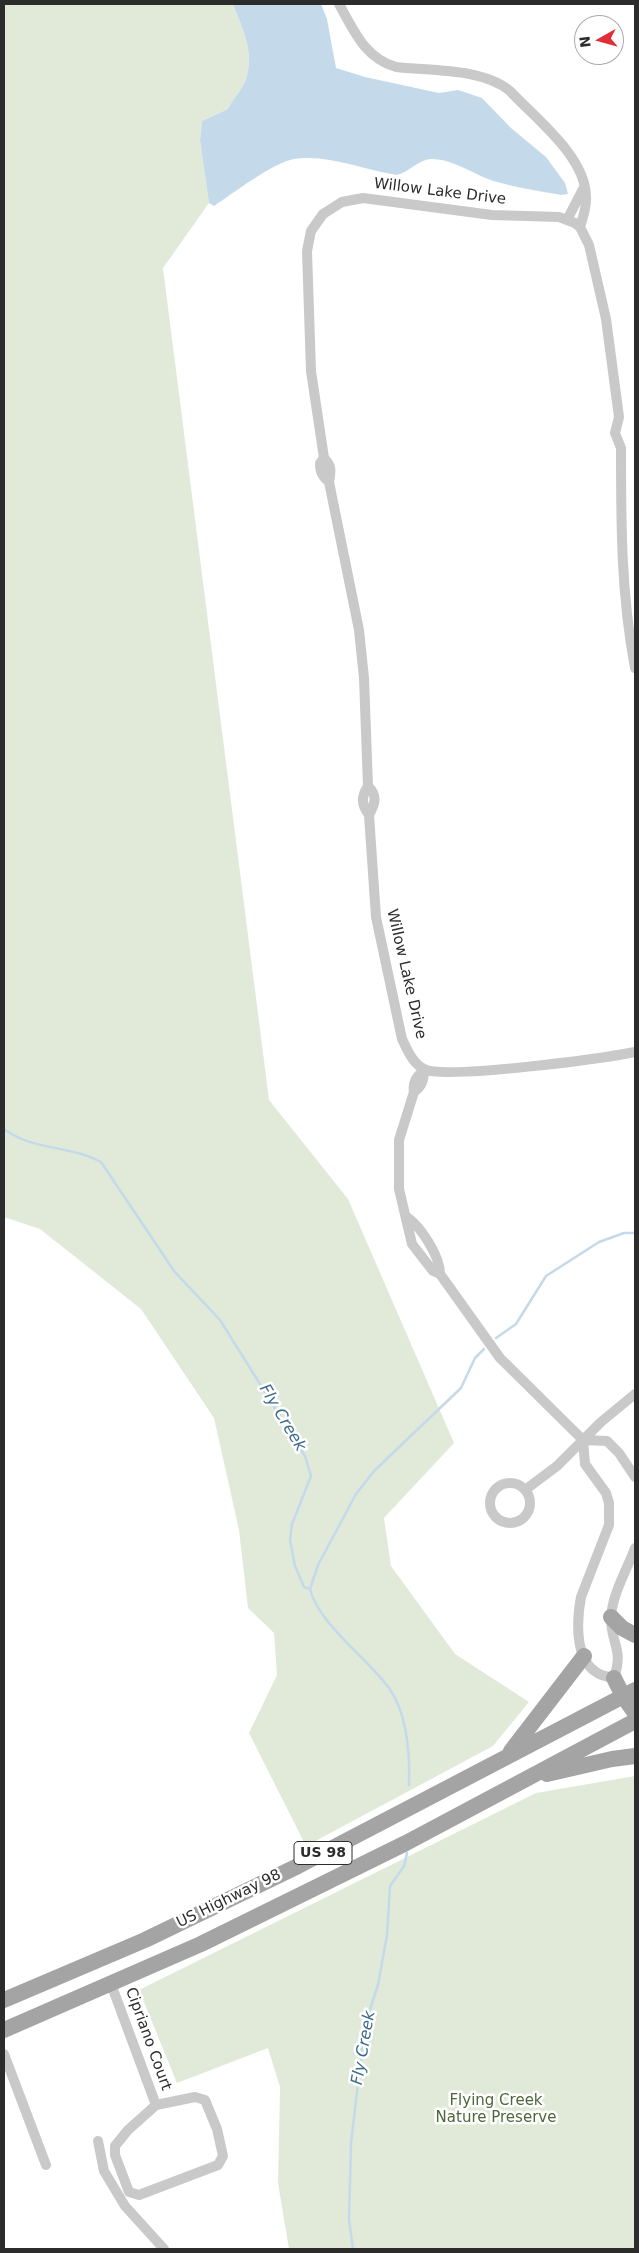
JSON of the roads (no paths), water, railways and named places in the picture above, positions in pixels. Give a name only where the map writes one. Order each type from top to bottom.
[{"type":"main road","points":[[611,1617],[622,1628],[635,1635]]},
{"type":"main road","points":[[507,1756],[584,1656]]},
{"type":"main road","points":[[614,1678],[629,1693],[635,1713]]},
{"type":"main road","name":"US Highway 98","points":[[4,2000],[145,1940],[298,1866],[629,1693]]},
{"type":"main road","name":"US Highway 98","points":[[4,2030],[155,1965],[397,1848],[635,1721]]},
{"type":"main road","points":[[525,1778],[612,1759],[635,1756]]},
{"type":"main road","points":[[145,1940],[155,1965]]},
{"type":"main road","points":[[4,2009],[37,1986]]},
{"type":"street","points":[[339,4],[368,53],[386,64],[396,68],[482,76],[502,84],[572,157],[582,173],[585,186],[585,210],[580,227],[589,245],[604,310],[619,417],[615,433],[621,448],[622,556],[625,604],[635,668]]},
{"type":"street","points":[[567,220],[585,186]]},
{"type":"street","name":"Willow Lake Drive","points":[[424,1070],[410,1056],[402,1038],[376,917],[369,815],[362,801],[363,794],[368,786],[364,678],[359,630],[329,482],[330,464],[324,458],[312,388],[307,261],[311,231],[323,214],[342,202],[364,198],[492,215],[548,216],[567,220],[580,227]]},
{"type":"street","points":[[635,1052],[459,1072],[424,1070],[416,1077],[413,1086],[414,1092],[400,1140],[399,1189],[407,1217],[408,1234],[412,1244],[433,1271],[440,1274],[500,1358],[534,1395],[583,1440],[607,1441],[623,1457],[635,1477]]},
{"type":"street","points":[[525,1490],[557,1466],[635,1394]]},
{"type":"street","points":[[583,1440],[585,1464],[606,1494],[610,1514],[609,1525],[579,1609],[580,1640],[584,1656],[596,1672],[614,1678],[620,1658],[611,1617],[613,1605],[635,1548]]},
{"type":"street","name":"Cipriano Court","points":[[111,1984],[156,2105]]},
{"type":"street","points":[[4,2054],[46,2165]]},
{"type":"street","name":"Cipriano Court","points":[[195,2097],[205,2100],[217,2129],[224,2156],[218,2165],[139,2195],[129,2192],[115,2155],[116,2146],[128,2130],[156,2105],[195,2097]]},
{"type":"street","points":[[98,2141],[104,2171],[125,2206],[164,2249]]},
{"type":"water","points":[[233,4],[321,4],[327,19],[336,68],[365,77],[439,93],[458,90],[482,98],[511,128],[546,157],[565,183],[568,194],[561,195],[505,184],[440,160],[426,160],[397,175],[332,161],[307,158],[286,161],[276,166],[253,179],[214,206],[209,203],[200,141],[202,121],[228,109],[245,83],[249,59],[246,40]]},
{"type":"waterway","name":"Fly Creek","points":[[4,1129],[27,1141],[77,1153],[101,1162],[174,1271],[220,1320],[305,1456],[311,1476],[292,1524],[290,1540],[295,1566],[304,1587],[310,1589],[323,1615],[380,1677],[395,1699],[404,1723],[406,1735],[409,1785]]},
{"type":"waterway","points":[[496,1338],[516,1324],[546,1276],[599,1242],[624,1233],[635,1233]]},
{"type":"waterway","points":[[310,1589],[318,1565],[356,1494],[374,1471],[461,1388],[475,1358],[484,1349]]},
{"type":"waterway","name":"Fly Creek","points":[[353,2249],[349,2220],[351,2143],[365,2024],[378,1985],[387,1935],[390,1886],[404,1866],[407,1853]]},
{"type":"park label","name":"Flying Creek Nature Preserve","points":[[496,2110]]}]
